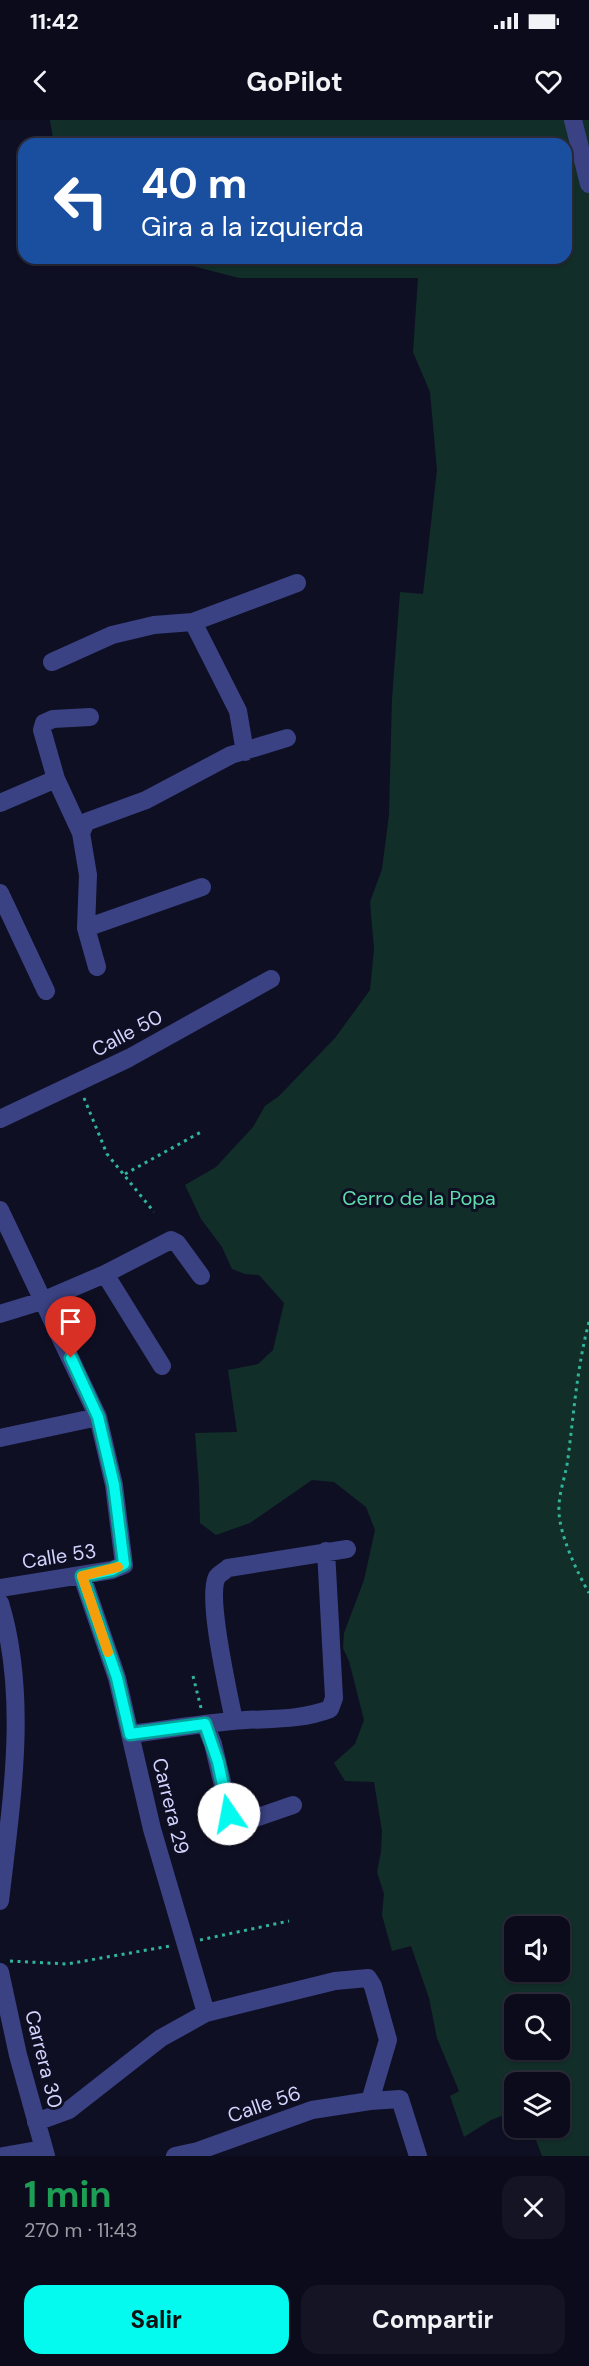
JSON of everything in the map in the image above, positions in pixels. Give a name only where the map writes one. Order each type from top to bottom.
[{"type":"street","points":[[573,120],[589,184]]},
{"type":"street","points":[[52,662],[112,635],[154,625],[193,622],[297,583]]},
{"type":"street","points":[[193,622],[238,711],[245,752]]},
{"type":"street","points":[[90,717],[53,719],[44,723],[42,730],[56,779],[81,833],[88,875],[86,928],[97,967]]},
{"type":"street","points":[[81,833],[86,822],[147,800],[231,755],[287,738]]},
{"type":"street","points":[[0,803],[56,779]]},
{"type":"street","points":[[86,928],[202,887]]},
{"type":"street","points":[[0,893],[46,991]]},
{"type":"street","name":"Calle 50","points":[[0,1119],[79,1084],[271,979]]},
{"type":"street","points":[[0,1210],[98,1417],[0,1438]]},
{"type":"street","points":[[0,1314],[42,1301],[105,1274],[171,1240],[177,1243],[201,1276]]},
{"type":"street","points":[[105,1274],[162,1366]]},
{"type":"street","name":"Calle 53","points":[[0,1588],[82,1576],[112,1570],[124,1564],[114,1485],[98,1417]]},
{"type":"street","points":[[234,1721],[218,1634],[214,1592],[218,1577],[228,1568],[347,1549]]},
{"type":"street","points":[[130,1734],[234,1721],[279,1719],[317,1714],[330,1709],[334,1698],[326,1551]]},
{"type":"street","name":"Carrera 29","points":[[82,1576],[117,1678],[152,1829],[206,2013]]},
{"type":"street","points":[[0,1603],[8,1629],[15,1719],[13,1784],[0,1901]]},
{"type":"street","points":[[205,1724],[213,1744],[231,1819],[244,1822],[293,1805]]},
{"type":"street","name":"Carrera 30","points":[[0,1972],[18,2055],[45,2152]]},
{"type":"street","points":[[36,2122],[63,2114],[160,2038],[206,2013],[335,1981],[361,1978],[368,1978],[373,1986],[388,2040],[370,2101]]},
{"type":"street","name":"Calle 56","points":[[175,2156],[199,2154],[312,2110],[400,2099],[418,2156]]},
{"type":"street","points":[[3,2156],[45,2152]]},
{"type":"path","points":[[79,1084],[100,1142],[107,1154],[154,1212]]},
{"type":"path","points":[[125,1174],[201,1132]]},
{"type":"path","points":[[589,1322],[574,1391],[568,1461],[559,1512],[563,1533],[589,1593]]},
{"type":"path","points":[[193,1676],[205,1724]]},
{"type":"path","points":[[0,1960],[67,1964],[185,1943],[289,1921]]},
{"type":"green space","name":"Cerro de la Popa","points":[[50,120],[589,120],[589,2156],[542,2156],[535,2138],[570,2138],[570,2072],[504,2072],[504,2115],[491,2120],[464,2137],[450,2096],[459,2091],[437,2038],[429,1998],[411,1946],[392,1951],[382,1915],[384,1894],[377,1872],[382,1831],[374,1782],[345,1781],[334,1763],[355,1744],[364,1720],[349,1661],[343,1648],[344,1633],[364,1580],[375,1530],[366,1507],[334,1482],[312,1480],[250,1523],[216,1535],[200,1523],[195,1433],[237,1432],[228,1370],[258,1364],[273,1350],[284,1303],[259,1275],[245,1274],[232,1269],[222,1247],[201,1219],[185,1185],[216,1167],[253,1127],[265,1106],[279,1096],[335,1038],[370,990],[374,949],[370,902],[382,869],[389,815],[392,699],[400,592],[423,594],[437,470],[430,392],[413,352],[418,278],[239,278],[185,264],[572,264],[572,138],[53,138]]},
{"type":"slow traffic","points":[[108,1652],[82,1576],[118,1567]]},
{"type":"route","points":[[71,1358],[98,1417],[114,1485],[124,1564],[112,1570],[82,1576],[117,1678],[130,1734],[205,1724],[218,1762],[229,1814]]}]
